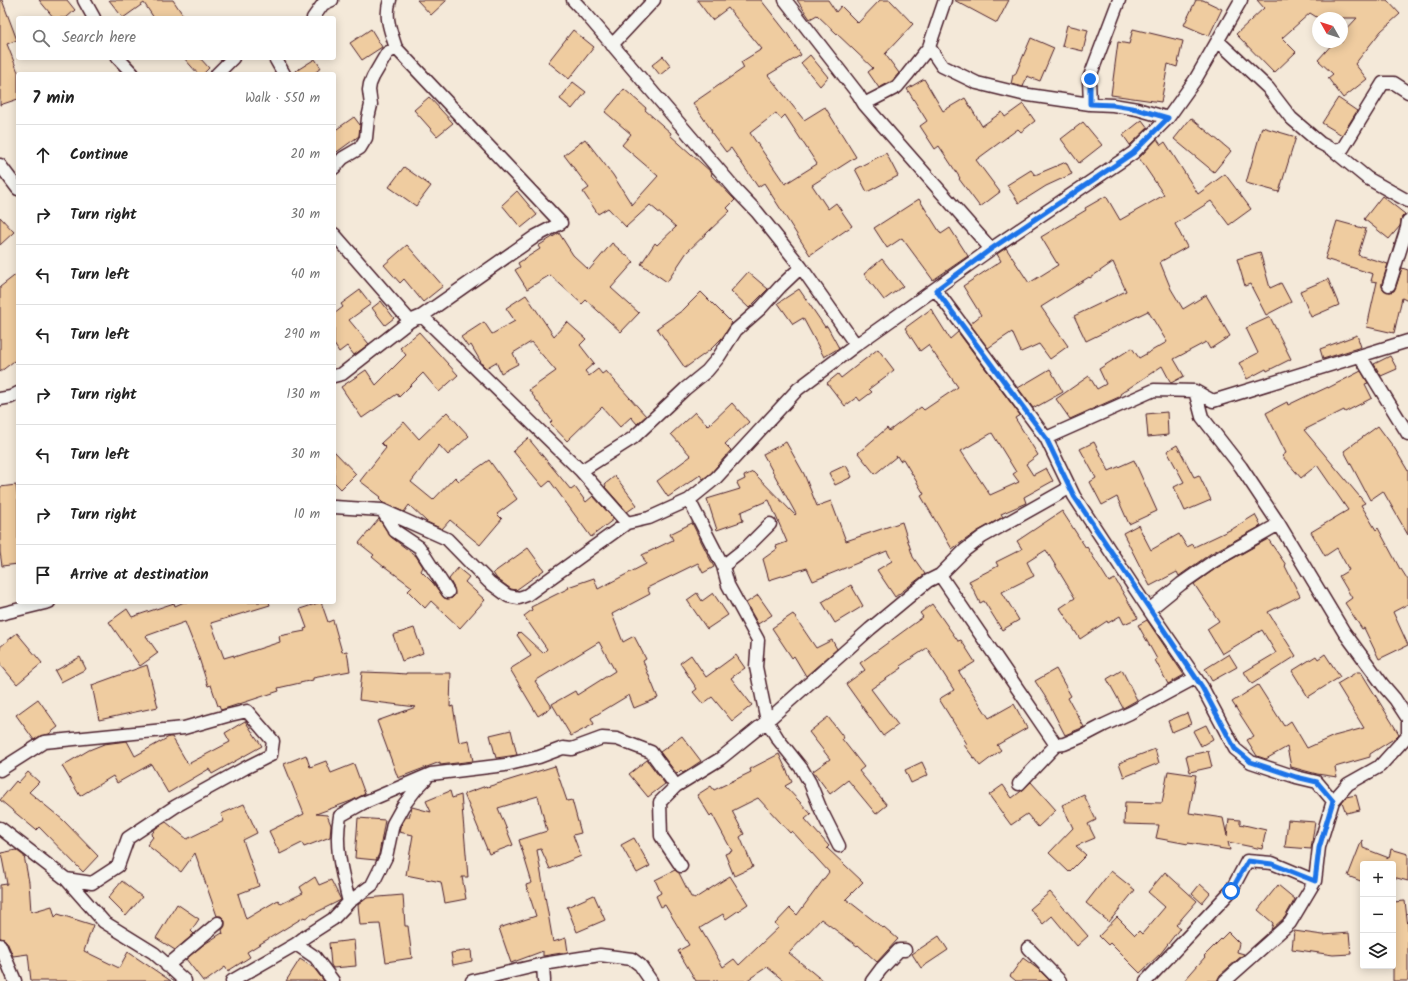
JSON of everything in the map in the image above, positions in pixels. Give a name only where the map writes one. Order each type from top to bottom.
[{"type":"street","points":[[84,0],[93,16]]},
{"type":"street","points":[[314,16],[323,4],[332,0]]},
{"type":"street","points":[[336,376],[342,374],[363,359],[410,321],[422,316],[536,236],[561,223],[396,48],[388,24],[390,0]]},
{"type":"street","points":[[573,0],[737,191],[757,212],[801,267],[856,345]]},
{"type":"street","points":[[612,45],[654,0]]},
{"type":"street","points":[[785,0],[858,94],[864,104],[991,249]]},
{"type":"street","points":[[864,104],[897,88],[929,47],[945,0]]},
{"type":"street","points":[[1090,104],[1090,79],[1119,0]]},
{"type":"street","points":[[336,507],[382,510],[447,539],[489,582],[508,596],[519,598],[526,595],[627,523],[649,518],[689,500],[716,478],[798,389],[856,345],[936,290],[991,249],[1133,153],[1168,118],[1195,80],[1241,0]]},
{"type":"street","points":[[1218,41],[1268,88],[1291,118],[1320,143],[1333,150],[1367,178],[1408,201]]},
{"type":"street","points":[[929,47],[942,66],[977,83],[1022,94],[1137,109],[1168,118]]},
{"type":"street","points":[[336,166],[343,158],[360,148],[366,138],[371,105],[369,90],[370,84],[387,53],[396,48]]},
{"type":"street","points":[[120,60],[131,72]]},
{"type":"street","points":[[219,72],[232,60]]},
{"type":"street","points":[[276,60],[283,72]]},
{"type":"street","points":[[1333,150],[1343,148],[1383,83],[1394,83],[1408,92]]},
{"type":"street","points":[[0,166],[16,186]]},
{"type":"street","points":[[1389,285],[1408,221]]},
{"type":"street","points":[[336,236],[410,321]]},
{"type":"street","points":[[581,471],[634,438],[685,389],[707,371],[718,358],[736,330],[761,308],[780,286],[801,267]]},
{"type":"street","points":[[936,290],[1046,438],[1074,496],[1202,687],[1235,749],[1251,762],[1296,777],[1317,782],[1333,801]]},
{"type":"street","points":[[422,316],[581,471],[627,523]]},
{"type":"street","points":[[1046,438],[1154,390],[1195,391],[1213,401],[1408,341]]},
{"type":"street","points":[[1360,356],[1408,434]]},
{"type":"street","points":[[1195,391],[1202,417],[1240,467],[1279,524],[1344,632],[1395,699],[1408,719],[1408,735],[1380,766],[1348,784],[1333,801],[1319,848],[1315,881],[1290,922],[1225,981]]},
{"type":"street","points":[[0,399],[11,397],[16,394]]},
{"type":"street","points":[[681,866],[661,836],[660,802],[676,786],[720,759],[767,721],[892,610],[928,581],[940,575],[965,550],[982,537],[1070,488]]},
{"type":"street","points":[[689,500],[723,566],[728,585],[758,640],[756,667],[767,721],[778,739],[802,769],[839,846]]},
{"type":"street","points":[[382,510],[395,531],[419,547],[448,592]]},
{"type":"street","points":[[723,566],[747,548],[770,524]]},
{"type":"street","points":[[1149,610],[1181,584],[1214,561],[1279,524]]},
{"type":"street","points":[[940,575],[1056,744]]},
{"type":"street","points":[[0,614],[41,604]]},
{"type":"street","points":[[1019,784],[1056,744],[1064,744],[1083,736],[1195,678]]},
{"type":"street","points":[[0,770],[44,742],[184,728],[230,715],[247,712],[273,741],[271,755],[176,806],[128,838],[118,866],[92,884],[66,879]]},
{"type":"street","points":[[349,902],[338,856],[337,830],[340,816],[363,803],[431,774],[505,765],[539,757],[563,748],[572,749],[602,738],[617,739],[651,752],[676,786]]},
{"type":"street","points":[[232,981],[296,944],[333,919],[349,902],[372,884],[386,857],[393,824],[416,789],[431,774]]},
{"type":"street","points":[[0,828],[66,879],[104,922],[154,953],[185,981]]},
{"type":"street","points":[[1146,981],[1231,891],[1248,861],[1272,864],[1315,881]]},
{"type":"street","points":[[167,966],[218,923]]},
{"type":"street","points":[[296,944],[315,957],[333,981]]},
{"type":"street","points":[[0,945],[15,981]]},
{"type":"street","points":[[1028,948],[1060,981]]},
{"type":"street","points":[[872,981],[899,950],[905,950]]},
{"type":"street","points":[[472,981],[543,964],[600,955],[632,959],[640,965],[651,981]]},
{"type":"street","points":[[543,964],[544,981]]},
{"type":"building","points":[[0,0],[2,0],[16,37],[16,40],[7,44],[18,72],[16,72],[16,100],[0,105]]},
{"type":"building","points":[[39,0],[67,0],[75,10],[68,16],[52,16]]},
{"type":"building","points":[[109,0],[173,0],[184,16],[153,16],[144,3],[126,16],[121,16]]},
{"type":"building","points":[[417,0],[447,0],[431,15]]},
{"type":"building","points":[[697,0],[761,0],[787,33],[801,55],[768,75],[804,120],[825,107],[856,157],[812,185],[828,209],[836,203],[852,226],[810,255],[764,183],[758,187],[731,148],[726,152],[711,132],[712,131],[693,103],[744,68],[741,62],[762,49],[728,8],[712,20]],"holes":[[[776,113],[781,119],[785,115],[817,164],[785,184],[750,133]]]},
{"type":"building","points":[[797,0],[828,0],[836,12],[841,6],[858,23],[880,0],[890,0],[913,24],[885,54],[899,73],[892,81],[879,88],[868,72],[873,68],[817,15],[810,19]]},
{"type":"building","points":[[954,0],[1009,0],[997,23]]},
{"type":"building","points":[[1196,0],[1203,0],[1222,9],[1209,36],[1184,25]]},
{"type":"building","points":[[1257,0],[1387,0],[1400,14],[1381,31],[1355,64],[1367,79],[1343,98],[1328,78],[1333,74],[1318,60],[1329,48],[1348,48],[1348,28],[1357,18],[1348,18],[1348,12],[1312,12],[1312,14],[1310,13],[1282,38],[1296,52],[1274,73],[1236,34],[1264,8]]},
{"type":"building","points":[[1067,25],[1088,30],[1083,51],[1062,46]]},
{"type":"building","points":[[371,29],[382,47],[362,60],[350,43]]},
{"type":"building","points":[[1133,29],[1183,41],[1177,67],[1168,64],[1161,102],[1111,95],[1118,42],[1129,44]]},
{"type":"building","points":[[573,30],[594,47],[569,79],[548,62]]},
{"type":"building","points":[[1031,38],[1054,48],[1040,81],[1027,76],[1023,87],[1011,84],[1013,75],[1015,75]]},
{"type":"building","points":[[810,55],[828,77],[820,86],[801,63]]},
{"type":"building","points":[[663,56],[671,66],[660,75],[652,65]]},
{"type":"building","points":[[186,60],[202,60],[209,68],[205,72],[196,72]]},
{"type":"building","points":[[313,60],[316,60],[321,68],[316,72],[294,72]]},
{"type":"building","points":[[924,79],[943,111],[965,98],[982,126],[1002,112],[1005,117],[1023,104],[1035,121],[1021,132],[1018,129],[976,160],[1000,192],[980,207],[959,179],[960,178],[939,146],[935,149],[920,126],[927,121],[907,89]]},
{"type":"building","points":[[573,82],[586,92],[572,109],[560,99]]},
{"type":"building","points":[[624,89],[671,133],[670,135],[711,172],[711,175],[735,200],[727,208],[730,211],[687,252],[667,282],[641,264],[655,243],[657,245],[676,227],[650,205],[626,227],[608,208],[598,214],[583,192],[589,188],[564,155],[585,139],[613,175],[632,205],[658,176],[622,145],[631,134],[605,112]]},
{"type":"building","points":[[429,97],[453,123],[437,136],[414,110]]},
{"type":"building","points":[[1338,98],[1357,111],[1342,135],[1322,123]]},
{"type":"building","points":[[354,117],[360,125],[359,136],[336,153],[336,130]]},
{"type":"building","points":[[1191,118],[1231,151],[1214,172],[1174,139]]},
{"type":"building","points":[[1142,120],[1148,128],[1130,145],[1123,135]]},
{"type":"building","points":[[1083,122],[1102,145],[1079,163],[1061,139]]},
{"type":"building","points":[[1262,127],[1296,137],[1279,192],[1246,183]]},
{"type":"building","points":[[1157,139],[1161,145],[1165,142],[1198,194],[1225,174],[1251,209],[1229,225],[1211,201],[1175,224],[1187,247],[1160,262],[1171,289],[1183,309],[1206,295],[1230,336],[1210,349],[1206,342],[1174,359],[1184,376],[1171,383],[1162,366],[1120,394],[1121,396],[1070,419],[1056,399],[1089,376],[1097,389],[1106,384],[1099,369],[1132,348],[1139,358],[1167,342],[1148,311],[1086,341],[1074,316],[1126,291],[1113,262],[1090,278],[1089,277],[1041,307],[1068,346],[1050,359],[1039,344],[1021,352],[1012,332],[988,348],[970,324],[981,315],[963,286],[1001,261],[997,254],[1006,248],[1029,283],[1058,265],[1041,237],[1086,210],[1085,208],[1106,196],[1120,220],[1164,195],[1139,158]]},
{"type":"building","points":[[886,153],[898,176],[867,192],[855,169]]},
{"type":"building","points":[[1066,162],[1072,174],[1046,186],[1019,203],[1007,185],[1031,170],[1035,175]]},
{"type":"building","points":[[404,167],[431,186],[416,206],[389,187]]},
{"type":"building","points":[[517,191],[537,215],[521,228],[502,205]]},
{"type":"building","points":[[1382,196],[1405,214],[1402,217],[1400,226],[1389,239],[1364,219]]},
{"type":"building","points":[[919,199],[941,234],[950,228],[968,256],[933,280],[902,238],[887,248],[874,228]]},
{"type":"building","points":[[0,217],[14,232],[0,245]]},
{"type":"building","points":[[1337,221],[1366,229],[1358,255],[1388,264],[1382,283],[1384,290],[1390,292],[1394,291],[1402,268],[1408,270],[1408,301],[1402,298],[1394,333],[1367,327],[1377,282],[1371,281],[1373,274],[1325,259]]},
{"type":"building","points":[[559,233],[573,255],[589,270],[612,243],[634,262],[611,288],[639,313],[621,332],[586,300],[582,304],[550,275],[527,289],[515,270],[520,267],[518,263],[540,249],[538,246]]},
{"type":"building","points":[[407,245],[443,286],[423,302],[404,279],[400,283],[384,265]]},
{"type":"building","points":[[1260,252],[1270,288],[1281,283],[1291,302],[1266,315],[1250,284],[1245,286],[1237,259]]},
{"type":"building","points":[[882,259],[903,286],[884,300],[864,274]]},
{"type":"building","points":[[748,272],[768,289],[749,308],[731,291]]},
{"type":"building","points":[[16,275],[16,360],[0,372],[0,287]]},
{"type":"building","points":[[1328,279],[1339,305],[1311,317],[1300,291]]},
{"type":"building","points":[[799,289],[825,327],[827,326],[839,348],[824,357],[803,318],[793,324],[778,303]]},
{"type":"building","points":[[360,290],[371,304],[349,320],[369,344],[354,355],[347,346],[339,352],[336,347],[336,312],[343,307],[341,304]]},
{"type":"building","points":[[701,292],[732,323],[722,338],[710,350],[685,368],[657,328],[683,310]]},
{"type":"building","points":[[526,295],[554,336],[567,322],[586,339],[580,345],[594,363],[585,371],[589,376],[598,369],[602,374],[606,371],[646,416],[637,424],[631,417],[620,427],[602,407],[567,441],[550,423],[552,421],[529,390],[556,371],[531,342],[513,353],[518,364],[501,373],[496,362],[486,368],[482,364],[471,345],[468,347],[461,337],[484,322],[492,334],[515,321],[506,308]]},
{"type":"building","points":[[381,301],[394,318],[385,325],[372,308]]},
{"type":"building","points":[[931,309],[950,339],[958,332],[1020,415],[1015,418],[1038,455],[1026,464],[1033,475],[1046,468],[1053,481],[1024,497],[1026,503],[1001,514],[1003,517],[978,531],[952,549],[921,496],[924,494],[903,459],[900,461],[897,456],[875,474],[858,453],[887,428],[889,431],[921,407],[924,410],[958,387],[928,345],[920,351],[905,328]],"holes":[[[992,433],[1016,472],[1013,474],[1019,482],[990,495],[961,451]]]},
{"type":"building","points":[[1270,317],[1291,359],[1267,371],[1266,369],[1247,379],[1239,363],[1258,353],[1246,328]]},
{"type":"building","points":[[419,332],[458,375],[439,392],[423,373],[399,397],[397,394],[362,418],[341,387],[366,370],[376,385],[406,355],[400,348]]},
{"type":"building","points":[[1357,335],[1361,347],[1323,359],[1320,349]]},
{"type":"building","points":[[878,349],[894,370],[869,389],[872,392],[860,401],[857,397],[845,406],[827,383],[838,374],[841,378]]},
{"type":"building","points":[[1390,356],[1397,369],[1381,376],[1374,364]]},
{"type":"building","points":[[1050,369],[1063,392],[1033,408],[1018,388]]},
{"type":"building","points":[[1361,371],[1368,383],[1365,384],[1372,398],[1304,430],[1365,503],[1361,505],[1376,530],[1378,528],[1400,569],[1408,580],[1408,604],[1393,612],[1408,645],[1379,659],[1364,628],[1362,629],[1345,603],[1352,598],[1339,576],[1349,570],[1337,548],[1325,556],[1311,532],[1348,510],[1317,465],[1301,478],[1282,456],[1286,453],[1266,413],[1287,402],[1288,405],[1313,393],[1328,388]]},
{"type":"building","points":[[732,403],[749,422],[725,444],[731,450],[711,473],[703,479],[700,475],[668,497],[657,481],[691,456],[671,434],[695,412],[708,426]]},
{"type":"building","points":[[447,412],[469,436],[448,455],[439,445],[411,482],[433,500],[455,477],[459,481],[489,460],[517,499],[497,514],[502,519],[480,545],[450,520],[442,529],[427,522],[409,505],[404,512],[383,503],[379,499],[381,497],[360,481],[386,448],[381,443],[404,422],[419,439]]},
{"type":"building","points":[[1167,412],[1168,435],[1148,437],[1146,414]]},
{"type":"building","points":[[1378,426],[1395,449],[1408,471],[1408,535],[1383,491],[1370,500],[1344,451]]},
{"type":"building","points":[[528,438],[571,490],[575,487],[586,502],[593,496],[614,519],[591,537],[550,481],[543,487],[513,451]]},
{"type":"building","points":[[786,442],[804,474],[817,506],[831,501],[846,541],[902,522],[913,557],[925,574],[895,597],[877,570],[892,561],[887,551],[813,581],[807,568],[769,580],[763,559],[777,549],[776,546],[787,542],[769,500],[741,512],[743,521],[717,530],[707,499],[740,489],[737,483],[745,479],[744,476],[753,472],[795,515],[796,514],[763,454]]},
{"type":"building","points":[[1094,442],[1109,471],[1134,460],[1157,511],[1129,524],[1117,497],[1102,505],[1090,482],[1096,478],[1080,449]]},
{"type":"building","points":[[1177,445],[1194,477],[1199,475],[1211,500],[1185,511],[1174,487],[1184,482],[1167,451]]},
{"type":"building","points":[[336,453],[356,474],[341,489],[336,484]]},
{"type":"building","points":[[846,465],[852,477],[835,485],[829,473]]},
{"type":"building","points":[[615,476],[637,505],[627,512],[605,487],[605,484]]},
{"type":"building","points":[[16,485],[16,564],[2,566],[0,552],[0,487]]},
{"type":"building","points":[[1062,511],[1109,582],[1115,579],[1138,618],[1124,624],[1120,616],[1108,623],[1107,621],[1080,639],[1060,608],[1075,598],[1046,550],[1027,562],[1034,576],[1002,592],[1019,620],[1002,630],[984,601],[980,603],[969,581],[998,566],[996,562],[1022,549],[1017,541]]},
{"type":"building","points":[[1255,515],[1261,526],[1210,554],[1179,576],[1177,572],[1150,586],[1123,533],[1138,525],[1151,550],[1179,534],[1187,547],[1193,544],[1194,547],[1234,528]]},
{"type":"building","points":[[379,519],[391,537],[416,556],[423,567],[421,571],[433,583],[444,598],[452,598],[455,595],[454,588],[449,579],[458,568],[469,577],[465,582],[485,600],[460,628],[431,601],[425,608],[408,591],[412,587],[384,567],[372,557],[374,555],[359,543]]},
{"type":"building","points":[[692,523],[714,567],[703,573],[698,563],[647,588],[650,594],[612,614],[623,642],[634,636],[646,659],[643,661],[658,698],[634,708],[629,695],[591,718],[594,724],[571,736],[552,704],[575,691],[577,695],[615,671],[599,642],[535,681],[552,707],[538,716],[510,669],[531,656],[517,635],[520,632],[543,653],[547,649],[524,616],[532,610],[531,607],[569,588],[568,587],[594,578],[598,589],[646,564],[642,555],[673,540],[670,534]]},
{"type":"building","points":[[1268,539],[1286,565],[1285,566],[1300,596],[1268,612],[1296,656],[1252,684],[1244,672],[1276,653],[1262,630],[1222,654],[1207,629],[1219,621],[1194,584],[1218,567]]},
{"type":"building","points":[[528,548],[544,570],[516,590],[511,589],[497,579],[493,573]]},
{"type":"building","points":[[851,585],[863,606],[835,623],[822,602]]},
{"type":"building","points":[[697,593],[702,601],[713,593],[728,615],[707,629],[687,600]]},
{"type":"building","points":[[758,595],[772,615],[758,624],[746,603]]},
{"type":"building","points":[[171,604],[174,604],[175,606],[180,604],[270,604],[211,623],[224,658],[234,655],[234,657],[280,642],[279,636],[305,631],[304,629],[307,628],[300,609],[315,604],[322,604],[328,622],[333,620],[342,652],[347,651],[350,671],[313,678],[313,680],[278,688],[279,691],[221,710],[219,705],[218,706],[211,685],[208,686],[185,622],[146,636],[158,653],[140,666],[109,622],[127,609],[132,617]]},
{"type":"building","points":[[932,604],[958,641],[961,640],[975,662],[959,672],[989,718],[1014,704],[1027,728],[997,745],[1001,750],[980,766],[964,745],[967,744],[939,699],[954,690],[927,648],[900,666],[902,668],[871,689],[898,725],[883,736],[846,684],[865,670],[860,663],[923,617],[920,613]]},
{"type":"building","points":[[793,614],[816,648],[832,640],[837,649],[806,676],[794,656],[792,658],[772,628]]},
{"type":"building","points":[[1147,620],[1184,675],[1168,684],[1155,660],[1157,659],[1138,625]]},
{"type":"building","points":[[414,628],[423,653],[402,661],[393,635]]},
{"type":"building","points":[[17,633],[42,663],[17,684],[0,664],[0,647]]},
{"type":"building","points":[[1229,654],[1237,667],[1212,681],[1205,669]]},
{"type":"building","points":[[1325,654],[1340,677],[1308,697],[1292,671],[1316,656],[1318,659]]},
{"type":"building","points":[[691,655],[706,677],[736,655],[745,668],[731,678],[752,705],[732,721],[712,697],[703,704],[693,692],[697,689],[680,663]]},
{"type":"building","points":[[80,657],[86,669],[61,682],[55,671]]},
{"type":"building","points":[[147,665],[158,707],[99,720],[92,685]]},
{"type":"building","points":[[1056,669],[1071,696],[1068,698],[1084,727],[1065,735],[1046,698],[1035,681]]},
{"type":"building","points":[[1122,670],[1137,700],[1123,708],[1107,679]]},
{"type":"building","points":[[362,672],[406,674],[451,673],[450,707],[453,706],[459,742],[469,740],[473,761],[440,765],[440,762],[398,778],[377,721],[416,707],[359,700]]},
{"type":"building","points":[[1357,672],[1361,672],[1399,734],[1395,738],[1370,754],[1370,757],[1335,767],[1337,777],[1317,774],[1291,767],[1287,747],[1266,759],[1257,756],[1247,740],[1254,736],[1232,702],[1258,685],[1284,726],[1291,721],[1307,748],[1334,736],[1364,728],[1337,684]]},
{"type":"building","points":[[38,699],[58,727],[49,734],[40,736],[34,740],[16,715]]},
{"type":"building","points":[[1187,713],[1191,724],[1172,732],[1168,721]]},
{"type":"building","points":[[828,717],[844,738],[842,739],[864,767],[859,771],[887,805],[876,814],[848,780],[830,794],[813,771],[830,759],[809,732]]},
{"type":"building","points":[[245,721],[262,746],[212,774],[209,769],[168,793],[151,764],[117,783],[113,776],[80,796],[62,766],[89,750],[104,744],[127,741],[135,756],[169,737],[172,737],[188,764],[230,742],[225,733]]},
{"type":"building","points":[[1206,725],[1213,739],[1201,746],[1193,731]]},
{"type":"building","points":[[511,730],[517,755],[496,758],[490,735]]},
{"type":"building","points":[[682,736],[701,761],[683,773],[681,770],[677,774],[660,752]]},
{"type":"building","points":[[1155,749],[1159,763],[1124,777],[1119,763]]},
{"type":"building","points":[[1208,751],[1212,767],[1190,772],[1186,756]]},
{"type":"building","points":[[779,754],[792,782],[785,786],[811,814],[805,819],[829,846],[827,848],[863,882],[846,899],[898,939],[877,962],[858,945],[857,946],[821,919],[789,953],[823,981],[784,981],[767,967],[746,981],[696,981],[678,951],[689,945],[665,905],[661,907],[656,896],[661,893],[655,880],[675,870],[679,873],[691,897],[694,899],[730,876],[748,904],[726,919],[723,914],[700,928],[723,967],[734,959],[739,965],[779,927],[775,924],[790,908],[797,915],[829,872],[792,831],[790,833],[758,798],[732,811],[744,834],[740,837],[753,867],[734,876],[725,854],[732,851],[712,814],[710,816],[697,795],[711,786],[714,790],[751,772],[750,769]]},
{"type":"building","points":[[306,755],[310,767],[326,761],[331,773],[354,764],[365,794],[316,814],[327,815],[331,825],[330,837],[304,847],[302,843],[280,854],[269,831],[304,814],[284,764]]},
{"type":"building","points":[[647,760],[665,784],[648,797],[629,774]]},
{"type":"building","points":[[922,762],[928,775],[911,783],[905,770]]},
{"type":"building","points":[[555,766],[567,801],[572,800],[581,833],[573,835],[581,856],[550,869],[541,849],[537,850],[553,942],[566,938],[568,952],[543,956],[543,951],[511,963],[499,928],[536,916],[526,885],[532,883],[519,840],[547,831],[538,796],[498,808],[513,845],[489,854],[464,794]]},
{"type":"building","points":[[1168,771],[1196,775],[1189,813],[1223,818],[1227,836],[1229,819],[1240,820],[1240,824],[1266,830],[1262,849],[1228,842],[1230,850],[1188,844],[1156,838],[1159,825],[1124,824],[1125,802],[1162,803]]},
{"type":"building","points":[[28,772],[39,782],[29,792],[63,820],[98,856],[83,872],[39,827],[36,830],[0,800],[16,781],[18,783]]},
{"type":"building","points":[[1031,782],[1056,810],[1038,827],[1027,814],[1011,825],[989,795],[1003,785],[1012,798]]},
{"type":"building","points":[[450,791],[452,798],[461,795],[468,877],[462,877],[466,899],[445,903],[441,882],[406,875],[413,835],[399,832],[400,827],[406,817],[409,817],[412,807],[431,812],[426,801]]},
{"type":"building","points":[[1084,795],[1096,820],[1088,824],[1095,838],[1076,846],[1086,855],[1069,872],[1049,853],[1073,828],[1062,805]]},
{"type":"building","points":[[1356,795],[1360,810],[1346,813],[1342,802],[1346,797]]},
{"type":"building","points":[[244,804],[257,833],[243,840],[259,886],[238,894],[246,919],[278,900],[281,904],[303,893],[300,887],[315,877],[319,885],[331,880],[341,900],[305,918],[304,917],[247,952],[250,957],[228,971],[225,967],[206,981],[203,981],[186,959],[203,945],[222,933],[223,934],[222,930],[225,926],[225,921],[221,916],[217,916],[195,853],[181,872],[147,845],[153,837],[151,835],[156,828],[166,822],[187,839],[224,821],[221,814]]},
{"type":"building","points":[[358,818],[385,820],[379,854],[376,860],[355,858]]},
{"type":"building","points":[[1288,820],[1315,822],[1311,849],[1285,847]]},
{"type":"building","points":[[634,838],[650,866],[637,873],[621,845]]},
{"type":"building","points":[[1362,840],[1363,848],[1389,858],[1391,849],[1408,854],[1408,881],[1396,878],[1396,861],[1360,861],[1360,881],[1348,876]]},
{"type":"building","points":[[16,850],[24,856],[29,882],[31,912],[52,906],[55,917],[58,914],[93,925],[84,951],[119,968],[128,952],[171,981],[31,981],[28,954],[13,956],[7,942],[0,938],[0,885],[7,884],[1,853]]},
{"type":"building","points":[[1111,871],[1135,890],[1109,922],[1086,903]]},
{"type":"building","points":[[1165,872],[1197,901],[1176,925],[1180,928],[1161,953],[1140,973],[1110,943],[1108,945],[1099,936],[1117,917],[1135,935],[1139,931],[1142,934],[1165,907],[1148,892]]},
{"type":"building","points":[[122,881],[142,897],[126,916],[108,898]]},
{"type":"building","points":[[1200,884],[1210,893],[1202,903],[1192,894]]},
{"type":"building","points":[[1278,885],[1295,899],[1285,917],[1271,930],[1273,923],[1258,910]]},
{"type":"building","points":[[1050,892],[1088,936],[1077,946],[1052,916],[1043,924],[1030,909]]},
{"type":"building","points":[[403,895],[405,926],[408,926],[412,958],[386,962],[380,924],[360,925],[358,905],[367,898]]},
{"type":"building","points":[[594,895],[605,920],[577,932],[567,907]]},
{"type":"building","points":[[1405,901],[1408,927],[1408,981],[1393,981],[1393,969],[1396,969],[1396,902]]},
{"type":"building","points":[[177,904],[199,919],[191,931],[194,934],[175,950],[156,938]]},
{"type":"building","points":[[1294,931],[1323,935],[1349,933],[1351,954],[1333,955],[1292,949]]},
{"type":"building","points":[[1228,932],[1239,943],[1237,952],[1244,954],[1220,975],[1217,981],[1184,981],[1205,957],[1204,956]]},
{"type":"building","points":[[939,936],[948,950],[921,968],[912,954]]},
{"type":"building","points":[[354,940],[356,966],[333,968],[331,965],[329,943]]},
{"type":"building","points":[[471,950],[472,961],[453,965],[451,953]]},
{"type":"building","points":[[1023,958],[1038,969],[1050,981],[1016,981],[1010,976]]},
{"type":"building","points":[[300,959],[314,968],[324,981],[286,981]]},
{"type":"route","points":[[1090,79],[1090,104],[1113,105],[1137,109],[1168,118],[1133,153],[991,249],[936,290],[1046,438],[1074,496],[1202,687],[1235,749],[1251,762],[1296,777],[1317,782],[1333,801],[1319,848],[1315,881],[1272,864],[1248,861],[1231,891]]}]
